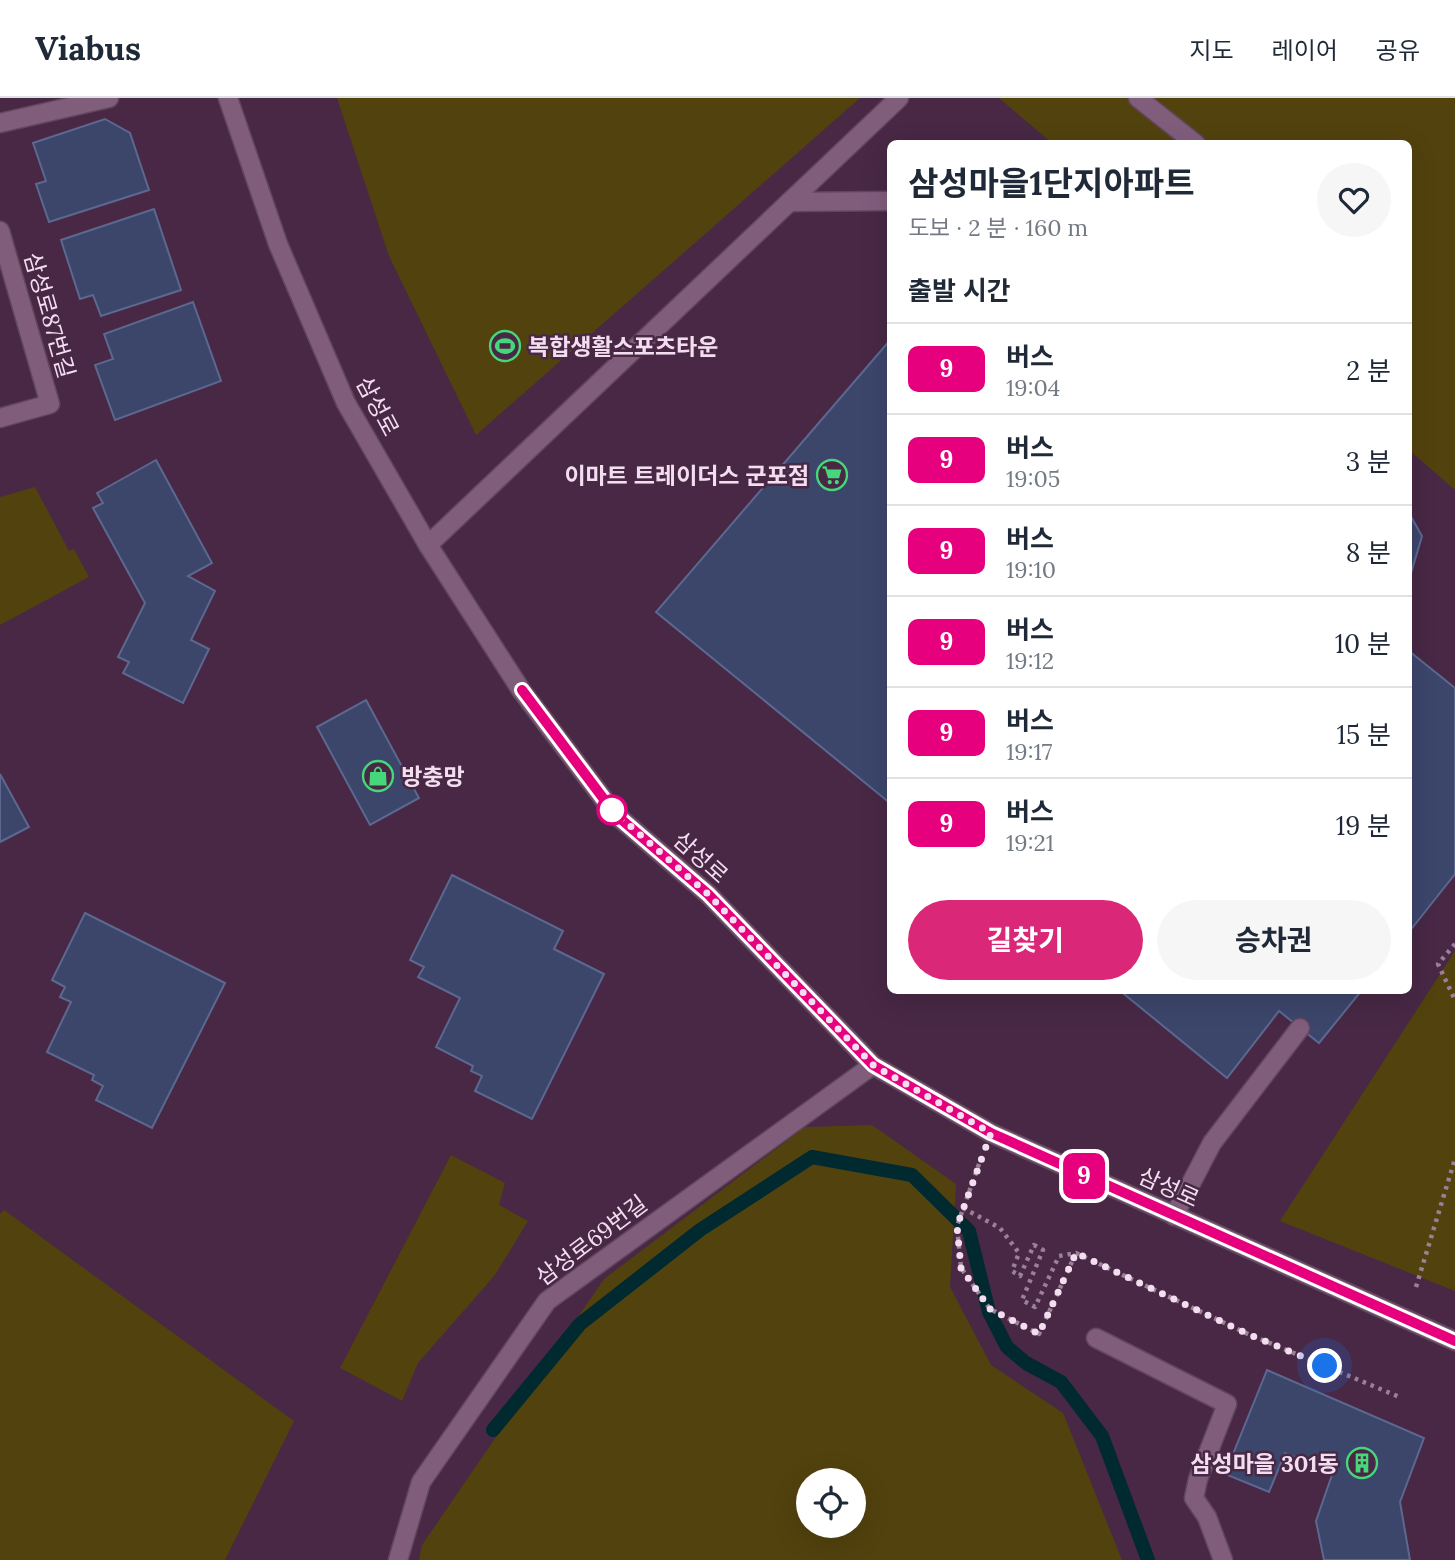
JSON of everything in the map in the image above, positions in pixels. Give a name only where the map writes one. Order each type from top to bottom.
[{"type":"street","points":[[0,122],[109,98]]},
{"type":"street","name":"삼성로","points":[[228,98],[278,244],[346,403],[429,545],[522,690],[615,814],[708,894],[873,1065],[991,1133],[1455,1341]]},
{"type":"street","points":[[429,545],[899,98]]},
{"type":"street","points":[[1138,98],[1191,140]]},
{"type":"street","points":[[789,202],[887,201]]},
{"type":"street","name":"삼성로87번길","points":[[0,231],[50,404],[0,418]]},
{"type":"street","points":[[1174,1216],[1212,1143],[1300,1028]]},
{"type":"street","name":"삼성로69번길","points":[[398,1560],[421,1482],[547,1301],[873,1065]]},
{"type":"street","points":[[1096,1338],[1227,1404],[1198,1479],[1194,1498],[1207,1517],[1223,1560]]},
{"type":"path","points":[[1455,944],[1438,964],[1455,1000]]},
{"type":"path","points":[[991,1133],[957,1226],[961,1268],[990,1309],[1039,1334],[1076,1253]]},
{"type":"path","points":[[1401,1319],[1420,1279],[1438,1208],[1455,1159]]},
{"type":"path","points":[[963,1208],[1000,1228],[1019,1253],[1012,1271],[1020,1276],[1034,1245],[1043,1250],[1022,1300],[1035,1307],[1059,1256],[1076,1253],[1248,1334],[1402,1398]]},
{"type":"shaded area","name":"복합생활스포츠타운","points":[[337,98],[860,98],[476,435],[389,256]]},
{"type":"shaded area","points":[[999,98],[1455,98],[1455,490],[1412,453],[1412,140],[1048,140]]},
{"type":"shaded area","points":[[35,487],[69,551],[74,549],[89,577],[0,625],[0,497]]},
{"type":"shaded area","points":[[1455,951],[1455,1291],[1280,1221]]},
{"type":"shaded area","points":[[872,1125],[956,1184],[950,1287],[991,1365],[1063,1413],[1122,1560],[419,1560],[422,1545],[604,1279],[805,1127]]},
{"type":"shaded area","points":[[451,1155],[505,1183],[499,1205],[528,1221],[495,1275],[418,1363],[402,1401],[340,1368]]},
{"type":"shaded area","points":[[4,1210],[294,1421],[225,1560],[0,1560],[0,1214]]},
{"type":"building","points":[[105,119],[130,133],[149,190],[49,222],[36,184],[46,181],[33,143]]},
{"type":"building","points":[[154,209],[181,290],[101,316],[93,295],[80,299],[61,240]]},
{"type":"building","points":[[193,302],[221,381],[115,420],[95,365],[113,359],[104,334]]},
{"type":"building","name":"이마트 트레이더스 군포점","points":[[887,344],[887,801],[656,612]]},
{"type":"building","points":[[156,460],[212,563],[188,576],[215,591],[191,640],[209,649],[183,703],[123,673],[129,662],[118,657],[145,603],[93,508],[103,503],[97,493]]},
{"type":"building","points":[[1412,518],[1422,536],[1412,570]]},
{"type":"building","points":[[1412,653],[1455,688],[1455,874],[1412,928]]},
{"type":"building","points":[[366,700],[419,798],[370,825],[317,727]]},
{"type":"building","points":[[0,774],[29,827],[0,842]]},
{"type":"building","points":[[452,875],[563,931],[554,949],[604,974],[532,1119],[475,1091],[482,1076],[471,1071],[473,1066],[436,1047],[460,998],[418,977],[424,967],[410,960]]},
{"type":"building","points":[[85,913],[225,983],[152,1128],[96,1100],[103,1086],[92,1080],[94,1075],[47,1052],[71,1002],[60,997],[65,987],[52,980]]},
{"type":"building","points":[[1124,994],[1359,994],[1319,1043],[1279,1011],[1227,1078]]},
{"type":"building","name":"삼성마을 301동","points":[[1267,1370],[1424,1438],[1400,1502],[1410,1560],[1324,1560],[1316,1521],[1333,1472],[1285,1453],[1269,1492],[1225,1474]]},
{"type":"waterway","points":[[493,1430],[580,1324],[700,1230],[812,1157],[912,1175],[969,1231],[989,1312],[1007,1347],[1026,1363],[1061,1382],[1102,1436],[1148,1560]]},
{"type":"bus line","name":"9","points":[[522,690],[615,814],[708,894],[873,1065],[991,1133],[1455,1341]]},
{"type":"place","name":"복합생활스포츠타운","points":[[505,346]]},
{"type":"place","name":"이마트 트레이더스 군포점","points":[[832,475]]},
{"type":"place","name":"방충망","points":[[378,776]]},
{"type":"place","name":"삼성마을 301동","points":[[1362,1463]]},
{"type":"route","points":[[612,810],[708,894],[873,1065],[991,1133],[957,1226],[961,1268],[990,1309],[1039,1334],[1076,1253],[1248,1334],[1325,1366]]}]
